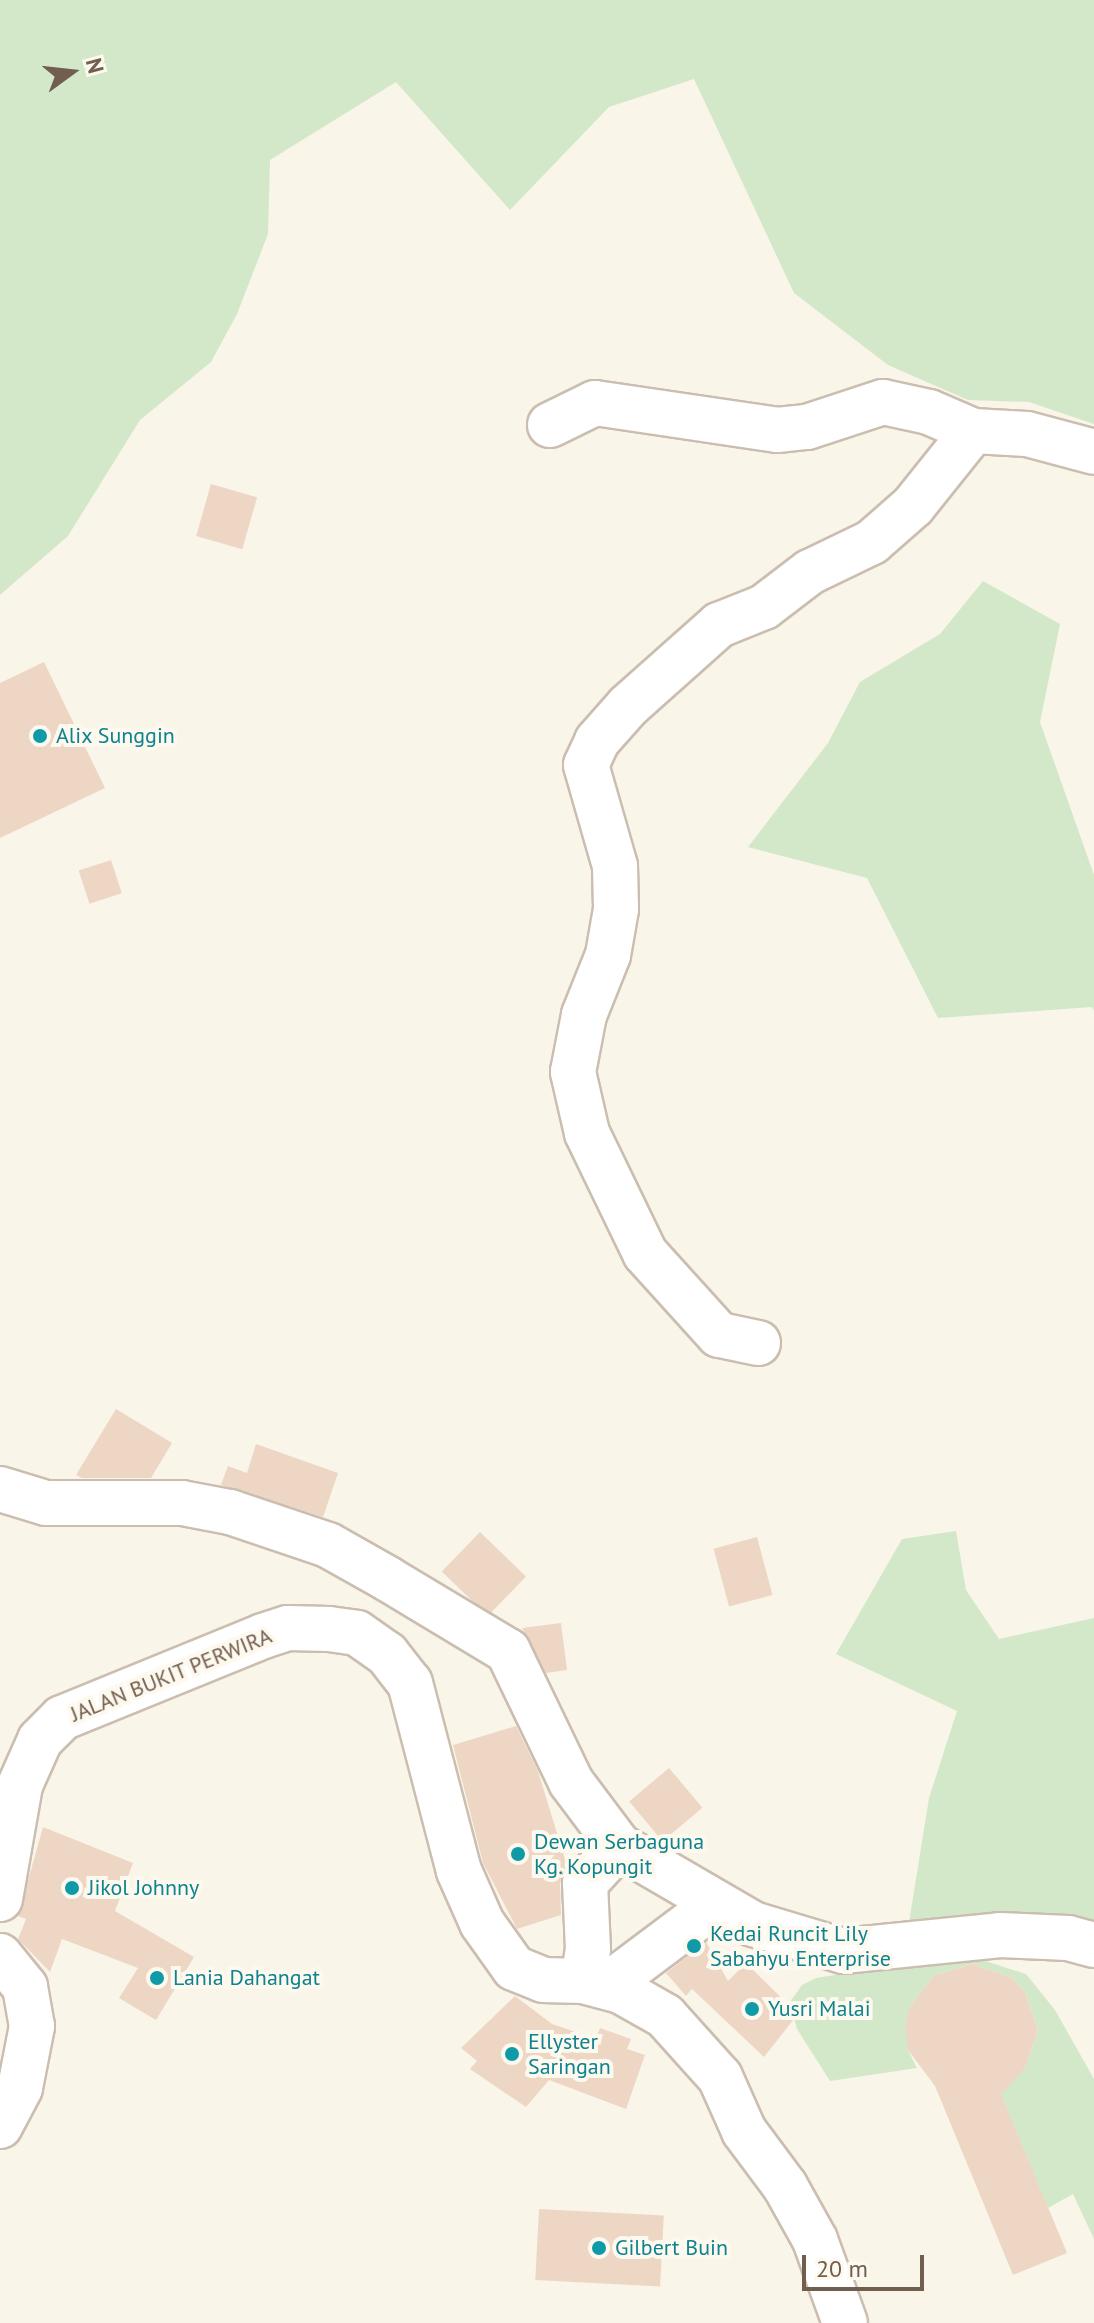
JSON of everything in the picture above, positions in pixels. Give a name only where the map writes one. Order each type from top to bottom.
[{"type":"street","points":[[550,425],[595,403],[777,430],[807,427],[883,402],[929,412],[973,431],[1027,434],[1094,452]]},
{"type":"street","points":[[758,1343],[719,1335],[645,1253],[587,1133],[573,1072],[584,1015],[608,955],[616,909],[615,866],[586,765],[597,741],[628,706],[719,625],[764,607],[810,572],[872,542],[913,506],[973,431]]},
{"type":"street","points":[[0,1489],[46,1503],[182,1503],[230,1512],[328,1545],[388,1579],[508,1651],[571,1782],[619,1846],[753,1924],[843,1951],[1000,1935],[1068,1938],[1094,1945]]},
{"type":"street","name":"JALAN BUKIT PERWIRA","points":[[0,1899],[20,1785],[40,1740],[62,1718],[288,1628],[357,1633],[387,1654],[410,1683],[459,1871],[482,1923],[514,1968],[543,1980],[602,1986]]},
{"type":"street","points":[[619,1846],[585,1883],[588,1949],[602,1986],[665,2016],[720,2077],[744,2131],[785,2186],[815,2240],[845,2323]]},
{"type":"street","points":[[602,1986],[716,1904]]},
{"type":"street","points":[[0,1956],[25,1987],[32,2026],[20,2088],[0,2126]]},
{"type":"green space","points":[[0,0],[1094,0],[1094,424],[1029,402],[968,400],[888,365],[794,293],[694,79],[609,107],[510,210],[396,82],[270,160],[268,234],[237,314],[211,362],[140,420],[68,536],[0,595]]},
{"type":"green space","points":[[983,581],[1060,624],[1040,722],[1094,875],[1094,1011],[1092,1007],[938,1018],[867,878],[748,847],[828,743],[860,682],[940,634]]},
{"type":"green space","points":[[956,1531],[966,1590],[999,1639],[1094,1618],[1094,1934],[907,1935],[929,1798],[957,1711],[836,1654],[902,1539]]},
{"type":"green space","points":[[937,1958],[976,1958],[1026,1974],[1055,2010],[1094,2079],[1094,2239],[1073,2194],[1048,2208],[1000,2092],[1024,2070],[1038,2031],[1025,1992],[1011,1977],[972,1964],[933,1976],[909,2008],[908,2050],[917,2068],[830,2081],[797,2029],[790,2002],[802,1985],[816,1978]]},
{"type":"building","points":[[211,484],[257,497],[242,549],[196,536]]},
{"type":"building","name":"Alix Sunggin","points":[[44,662],[105,788],[0,838],[0,683]]},
{"type":"building","points":[[111,860],[122,893],[89,904],[79,871]]},
{"type":"building","points":[[116,1409],[172,1443],[151,1478],[82,1478],[76,1475]]},
{"type":"building","points":[[256,1444],[338,1473],[323,1517],[221,1485],[228,1466],[247,1473]]},
{"type":"building","points":[[480,1532],[526,1576],[488,1616],[442,1572]]},
{"type":"building","points":[[757,1537],[773,1595],[729,1607],[714,1549]]},
{"type":"building","points":[[561,1623],[567,1670],[546,1673],[522,1628]]},
{"type":"building","name":"Dewan Serbaguna Kg. Kopungit","points":[[516,1726],[538,1771],[567,1866],[560,1884],[561,1915],[517,1929],[483,1863],[453,1745]]},
{"type":"building","points":[[669,1768],[702,1808],[663,1841],[629,1801]]},
{"type":"building","name":"Jikol Johnny","points":[[43,1827],[133,1863],[115,1911],[194,1957],[156,2020],[119,1998],[138,1968],[62,1939],[50,1972],[18,1939],[26,1919],[18,1916]]},
{"type":"building","name":"Yusri Malai","points":[[706,1942],[728,1981],[746,1963],[798,2014],[764,2057],[692,1989],[686,1996],[666,1973]]},
{"type":"building","points":[[972,1964],[1011,1977],[1025,1992],[1038,2031],[1024,2070],[1001,2094],[1067,2253],[1013,2275],[935,2086],[908,2050],[905,2029],[909,2008],[933,1976]]},
{"type":"building","points":[[515,1996],[552,2024],[596,2039],[600,2028],[631,2039],[627,2049],[645,2055],[626,2109],[549,2080],[526,2107],[470,2069],[477,2061],[461,2048]]},
{"type":"building","name":"Gilbert Buin","points":[[539,2209],[664,2216],[660,2286],[535,2280]]},
{"type":"place","name":"Alix Sunggin","points":[[40,736]]},
{"type":"place","name":"Dewan Serbaguna Kg. Kopungit","points":[[518,1854]]},
{"type":"place","name":"Jikol Johnny","points":[[72,1888]]},
{"type":"place","name":"Kedai Runcit Lily Sabahyu Enterprise","points":[[694,1946]]},
{"type":"place","name":"Lania Dahangat","points":[[157,1978]]},
{"type":"place","name":"Yusri Malai","points":[[752,2009]]},
{"type":"place","name":"Ellyster Saringan","points":[[512,2054]]},
{"type":"place","name":"Gilbert Buin","points":[[599,2248]]}]
